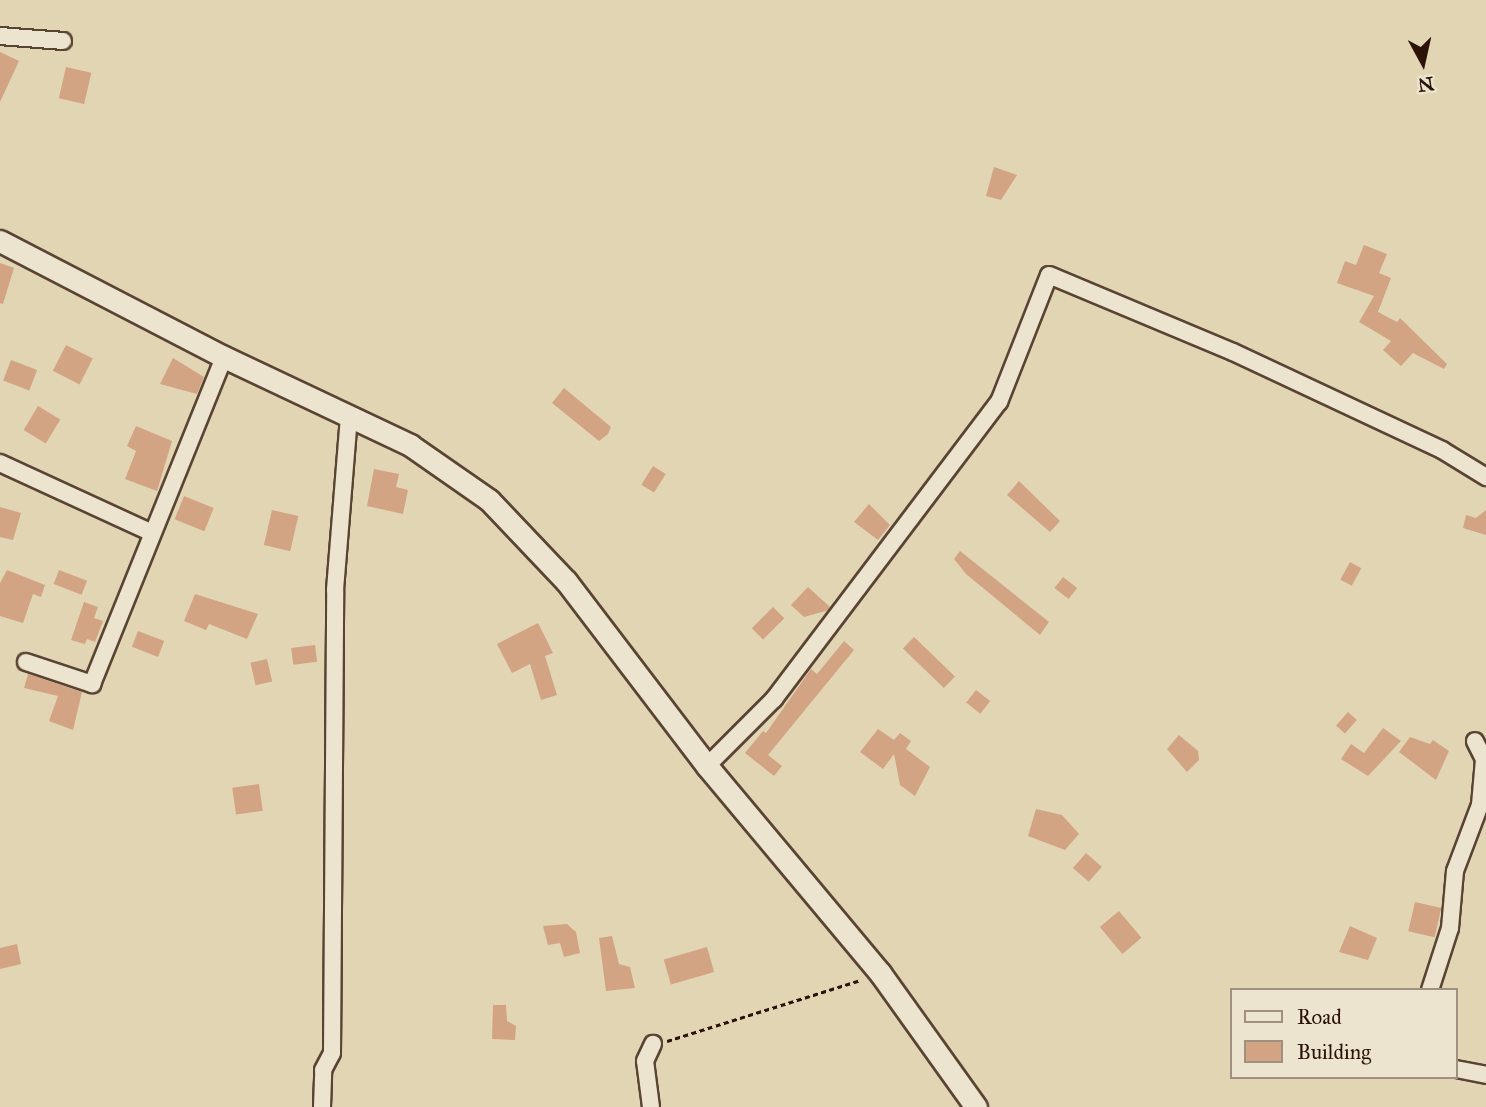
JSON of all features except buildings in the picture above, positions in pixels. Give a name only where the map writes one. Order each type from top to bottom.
[{"type":"street","points":[[0,36],[63,41]]},
{"type":"street","points":[[0,241],[224,357],[410,444],[489,500],[566,581],[707,766],[880,973],[976,1107]]},
{"type":"street","points":[[707,766],[775,699],[999,402],[1049,275],[1233,352],[1442,450],[1486,477]]},
{"type":"street","points":[[26,662],[92,684],[150,532],[224,357]]},
{"type":"street","points":[[322,1107],[323,1070],[332,1053],[335,590],[349,415]]},
{"type":"street","points":[[0,463],[150,532]]},
{"type":"street","points":[[1431,988],[1450,928],[1455,871],[1472,837],[1480,805],[1484,759],[1475,741]]},
{"type":"street","points":[[651,1107],[645,1061],[653,1044]]},
{"type":"street","points":[[1458,1069],[1486,1075]]},
{"type":"path","points":[[653,1044],[743,1021],[880,973]]}]
